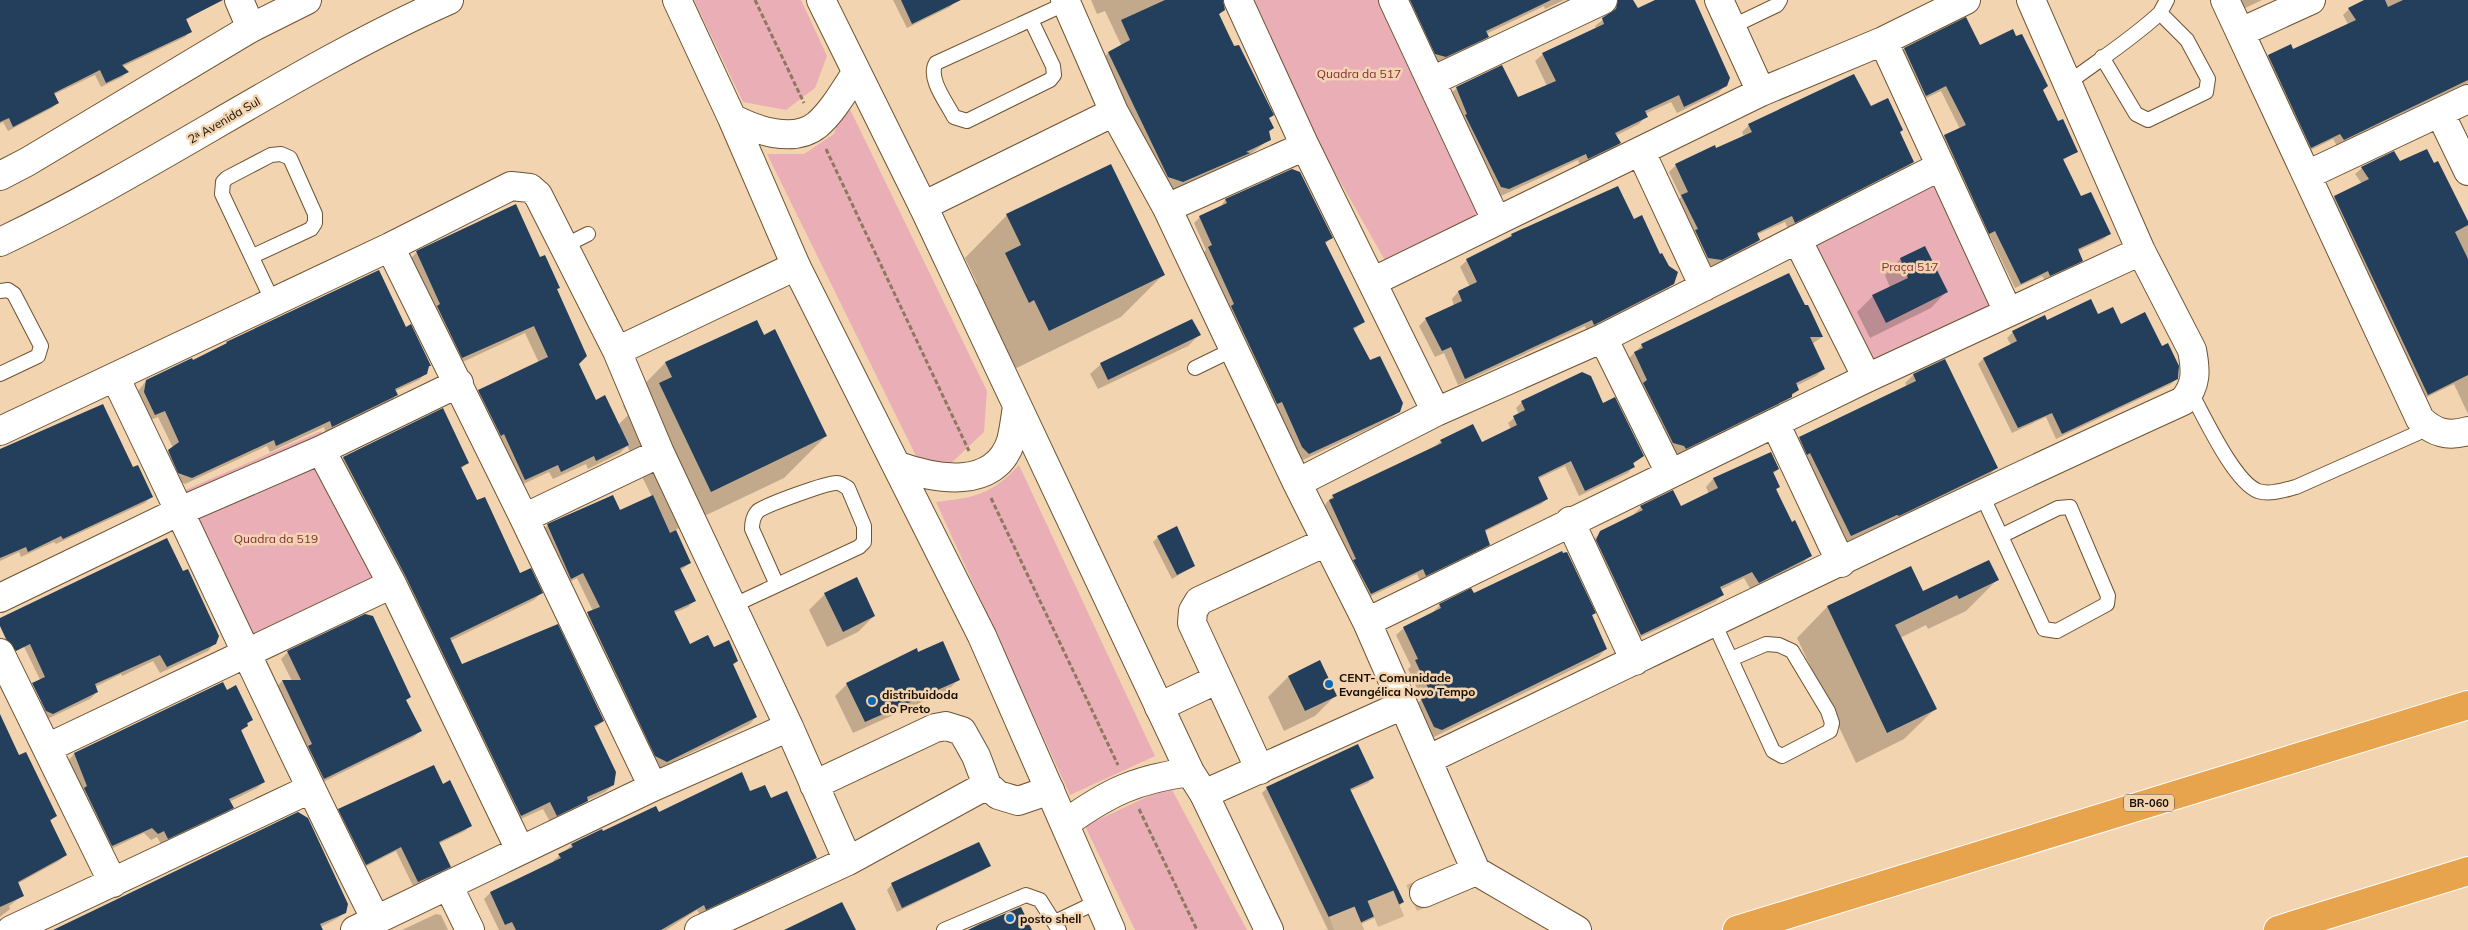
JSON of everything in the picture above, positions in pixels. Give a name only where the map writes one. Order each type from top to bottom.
[{"type":"highway","name":"BR-060","points":[[1737,930],[2468,705]]},
{"type":"highway","points":[[2278,930],[2468,871]]},
{"type":"street","points":[[239,0],[251,28]]},
{"type":"street","points":[[0,176],[27,162],[251,28],[307,0]]},
{"type":"street","name":"2ᵃ Avenida Sul","points":[[0,242],[115,183],[327,61],[449,0]]},
{"type":"street","points":[[677,0],[732,118],[796,266],[982,636],[1066,823],[1111,930]]},
{"type":"street","points":[[821,0],[923,206],[1159,707],[1269,930]]},
{"type":"street","points":[[1393,0],[1496,220]]},
{"type":"street","points":[[1432,81],[1602,0]]},
{"type":"street","points":[[1719,0],[1761,92]]},
{"type":"street","points":[[1372,282],[1761,92],[1883,41],[1966,0]]},
{"type":"street","points":[[1429,759],[1841,563],[1982,493],[2183,401],[2191,392],[2195,381],[2196,366],[2192,350],[2141,251],[2031,0]]},
{"type":"street","points":[[2225,0],[2420,419],[2429,428],[2440,434],[2454,435],[2468,431]]},
{"type":"street","points":[[2241,32],[2311,0]]},
{"type":"street","points":[[1066,2],[1114,112],[1167,208],[1297,483],[1367,622],[1429,759],[1476,871],[1577,930]]},
{"type":"street","points":[[1243,2],[1305,146],[1436,412]]},
{"type":"street","points":[[1883,41],[2008,312]]},
{"type":"street","points":[[732,118],[752,128],[777,134],[797,133],[815,126],[834,106],[856,73]]},
{"type":"street","points":[[2307,175],[2468,99]]},
{"type":"street","points":[[923,206],[1114,112]]},
{"type":"street","points":[[2440,113],[2468,171]]},
{"type":"street","points":[[1167,208],[1305,146]]},
{"type":"street","points":[[1641,152],[1704,287]]},
{"type":"street","points":[[1297,483],[1436,412],[1603,338],[1941,166]]},
{"type":"street","points":[[1,428],[115,377],[390,247],[511,186],[530,188],[538,195],[617,351],[660,453],[789,727],[848,860]]},
{"type":"street","points":[[1797,238],[1867,378]]},
{"type":"street","points":[[390,247],[524,518],[653,787]]},
{"type":"street","points":[[1367,622],[1570,521],[1867,378],[2141,251]]},
{"type":"street","points":[[617,351],[796,266]]},
{"type":"street","points":[[1603,338],[1670,473]]},
{"type":"street","points":[[115,377],[247,652],[310,789],[365,925],[653,787],[789,727]]},
{"type":"street","points":[[0,598],[180,511],[321,450],[458,383]]},
{"type":"street","points":[[898,466],[926,476],[951,479],[980,475],[999,461],[1011,442],[1017,407]]},
{"type":"street","points":[[1775,423],[1841,563]]},
{"type":"street","points":[[321,450],[392,584],[520,850]]},
{"type":"street","points":[[524,518],[660,453]]},
{"type":"street","points":[[1570,521],[1635,661]]},
{"type":"street","points":[[1260,770],[1192,623],[1193,611],[1199,601],[1326,542]]},
{"type":"street","points":[[47,748],[392,584]]},
{"type":"street","points":[[0,653],[113,884]]},
{"type":"street","points":[[1159,707],[1218,679]]},
{"type":"street","points":[[1066,823],[1098,800],[1128,785],[1158,776],[1197,783],[1260,770],[1403,705]]},
{"type":"street","points":[[814,785],[935,728],[946,726],[962,732],[976,756],[987,785],[998,795],[1018,801],[1050,790]]},
{"type":"street","points":[[699,930],[848,860],[987,785]]},
{"type":"street","points":[[11,930],[45,923],[113,884],[310,789]]},
{"type":"street","points":[[1424,893],[1476,871]]},
{"type":"street","points":[[448,886],[470,930]]},
{"type":"lane","points":[[1731,27],[1777,5],[1780,0]]},
{"type":"lane","points":[[2068,82],[2147,25],[2160,13],[2167,0]]},
{"type":"lane","points":[[1030,20],[1054,66],[1054,74],[1050,80],[967,121],[954,117],[933,77],[933,69],[936,63],[1066,2]]},
{"type":"lane","points":[[2102,57],[2136,114],[2142,118],[2148,120],[2206,92],[2208,79],[2187,40],[2160,13]]},
{"type":"lane","points":[[253,256],[311,229],[315,223],[315,214],[290,158],[281,154],[271,155],[223,182],[222,194],[253,256],[273,302]]},
{"type":"lane","points":[[564,246],[588,234]]},
{"type":"lane","points":[[0,291],[8,290],[14,294],[41,346],[38,356],[0,374]]},
{"type":"lane","points":[[1195,368],[1234,349]]},
{"type":"lane","points":[[2191,392],[2234,469],[2244,482],[2258,491],[2274,492],[2296,487],[2429,428]]},
{"type":"lane","points":[[732,606],[859,547],[864,542],[864,526],[848,488],[843,484],[830,484],[770,505],[758,511],[752,519],[752,529],[777,585]]},
{"type":"lane","points":[[1982,493],[2001,536],[2044,628],[2057,631],[2107,604],[2108,596],[2070,507],[2058,508],[2001,536]]},
{"type":"lane","points":[[1714,623],[1773,751],[1782,756],[1830,732],[1832,724],[1828,711],[1792,651],[1779,645],[1766,644],[1731,659]]},
{"type":"lane","points":[[944,930],[1026,895],[1040,900],[1057,926],[1099,901]]},
{"type":"green space","points":[[694,0],[801,0],[827,56],[815,88],[786,110],[743,102]]},
{"type":"green space","name":"Quadra da 517","points":[[1237,0],[1403,0],[1495,210],[1387,264]]},
{"type":"green space","points":[[845,99],[987,391],[984,432],[945,469],[916,456],[767,154],[804,154],[834,134]]},
{"type":"green space","name":"Praça 517","points":[[1944,168],[2008,298],[1866,366],[1803,241]]},
{"type":"green space","name":"Quadra da 519","points":[[321,431],[389,572],[237,646],[169,497]]},
{"type":"green space","points":[[1019,465],[1155,756],[1070,795],[936,502],[961,499],[982,493],[1010,475]]},
{"type":"green space","points":[[1170,786],[1247,930],[1135,930],[1085,826]]},
{"type":"building","points":[[0,0],[223,0],[186,19],[192,32],[122,65],[129,72],[106,83],[100,70],[54,93],[59,103],[13,127],[9,118],[0,122]]},
{"type":"building","points":[[901,0],[961,0],[912,24]]},
{"type":"building","points":[[1165,0],[1223,0],[1225,10],[1219,14],[1234,46],[1239,45],[1274,115],[1269,118],[1274,128],[1269,131],[1271,140],[1246,152],[1250,153],[1183,182],[1168,177],[1108,52],[1130,40],[1121,20]]},
{"type":"building","points":[[1410,0],[1551,0],[1486,31],[1489,37],[1446,57],[1435,54]]},
{"type":"building","points":[[1618,0],[1633,0],[1638,8],[1655,0],[1695,0],[1730,78],[1727,86],[1684,107],[1679,95],[1645,111],[1648,117],[1615,133],[1621,143],[1588,159],[1586,154],[1509,189],[1501,187],[1465,115],[1467,114],[1456,87],[1502,65],[1518,97],[1556,81],[1542,53],[1604,24],[1602,18],[1616,9]]},
{"type":"building","points":[[2364,0],[2385,0],[2388,7],[2403,0],[2468,0],[2468,80],[2344,140],[2340,134],[2311,148],[2268,55],[2291,44],[2293,49],[2356,20],[2348,8]]},
{"type":"building","points":[[1966,17],[1980,45],[2013,29],[2016,36],[2022,34],[2048,86],[2043,90],[2058,121],[2063,119],[2078,152],[2063,159],[2081,196],[2091,192],[2111,234],[2078,249],[2083,261],[2050,276],[2048,271],[2021,284],[1995,231],[1989,234],[1944,135],[1966,125],[1946,86],[1926,96],[1904,48]]},
{"type":"building","points":[[1854,74],[1871,106],[1888,98],[1903,130],[1900,132],[1914,162],[1795,223],[1792,216],[1757,233],[1760,240],[1722,260],[1708,258],[1695,230],[1698,229],[1681,195],[1688,192],[1675,164],[1715,145],[1716,148],[1752,132],[1748,124]]},
{"type":"building","points":[[2427,149],[2434,163],[2438,161],[2468,221],[2468,225],[2455,232],[2468,259],[2468,375],[2428,395],[2334,196],[2369,179],[2361,167],[2394,151],[2400,161]]},
{"type":"building","points":[[1111,164],[1165,275],[1049,331],[1034,300],[1029,303],[1005,253],[1021,245],[1006,214]]},
{"type":"building","points":[[1292,169],[1300,172],[1333,238],[1325,242],[1365,322],[1353,328],[1370,360],[1380,356],[1403,403],[1400,412],[1309,454],[1302,447],[1282,402],[1277,404],[1231,306],[1234,304],[1208,247],[1212,245],[1199,216],[1227,203],[1225,199]]},
{"type":"building","points":[[1618,186],[1634,219],[1642,215],[1660,254],[1662,253],[1669,266],[1678,272],[1674,284],[1594,325],[1592,320],[1465,379],[1451,347],[1442,351],[1425,318],[1462,301],[1458,291],[1477,282],[1466,259],[1512,236],[1511,234]]},
{"type":"building","points":[[516,204],[540,257],[545,255],[560,288],[557,289],[587,356],[579,364],[596,400],[605,395],[629,445],[596,461],[594,456],[561,472],[558,465],[525,480],[504,434],[501,436],[478,390],[548,357],[534,326],[462,358],[437,306],[440,304],[416,251]]},
{"type":"building","points":[[1925,246],[1948,292],[1886,323],[1872,295],[1908,278],[1900,258]]},
{"type":"building","points":[[379,270],[406,327],[411,324],[431,366],[429,366],[427,374],[395,389],[398,395],[332,427],[330,421],[276,446],[274,440],[192,478],[178,473],[168,450],[179,442],[165,411],[155,415],[144,392],[146,380],[192,358],[193,360],[226,342]]},
{"type":"building","points":[[1789,273],[1805,305],[1808,305],[1823,337],[1810,337],[1825,369],[1796,383],[1799,390],[1792,394],[1792,397],[1686,449],[1684,446],[1673,443],[1643,383],[1647,380],[1634,352],[1643,348],[1641,344]]},
{"type":"building","points":[[2091,299],[2098,314],[2113,307],[2121,324],[2145,312],[2162,346],[2168,343],[2179,366],[2178,379],[2062,434],[2052,413],[2018,428],[1983,358],[2017,341],[2012,331],[2045,315],[2047,320]]},
{"type":"building","points":[[1192,319],[1201,335],[1108,380],[1100,363]]},
{"type":"building","points":[[757,320],[764,335],[775,329],[827,436],[711,492],[659,383],[672,377],[665,362]]},
{"type":"building","points":[[1945,359],[1998,468],[1899,516],[1897,515],[1851,536],[1810,453],[1807,455],[1799,437],[1916,381],[1913,374]]},
{"type":"building","points":[[1582,372],[1591,376],[1603,403],[1615,397],[1644,456],[1633,463],[1635,467],[1585,491],[1571,461],[1538,477],[1548,499],[1485,530],[1490,545],[1426,576],[1423,569],[1371,594],[1353,560],[1356,559],[1329,500],[1334,498],[1332,495],[1442,443],[1440,440],[1473,424],[1482,442],[1517,425],[1513,416],[1525,410],[1521,401]]},
{"type":"building","points":[[103,404],[133,467],[138,465],[153,497],[63,539],[61,536],[28,552],[26,547],[0,558],[0,449]]},
{"type":"building","points":[[443,408],[469,463],[461,467],[477,500],[485,497],[520,573],[531,568],[543,593],[450,638],[462,664],[558,624],[604,721],[594,726],[616,772],[614,785],[587,797],[588,801],[557,816],[550,802],[521,816],[406,577],[343,457]]},
{"type":"building","points":[[1771,452],[1779,469],[1773,472],[1780,487],[1776,489],[1792,522],[1795,520],[1812,556],[1759,583],[1752,572],[1720,587],[1724,595],[1641,635],[1596,540],[1600,531],[1643,510],[1640,506],[1673,490],[1681,506],[1718,488],[1713,478]]},
{"type":"building","points":[[613,495],[620,510],[653,495],[670,533],[676,530],[691,563],[680,568],[696,601],[674,611],[690,644],[708,635],[714,647],[729,640],[738,661],[733,664],[757,717],[667,762],[655,756],[587,612],[600,607],[583,573],[571,579],[547,524]]},
{"type":"building","points":[[1177,526],[1195,566],[1177,575],[1157,536]]},
{"type":"building","points":[[167,538],[183,571],[188,569],[219,636],[216,644],[167,667],[160,655],[95,684],[98,692],[53,714],[46,711],[32,683],[45,677],[30,644],[16,651],[6,639],[0,626],[0,618]]},
{"type":"building","points":[[1562,551],[1563,553],[1567,552],[1596,613],[1592,615],[1607,649],[1442,730],[1434,727],[1421,699],[1431,694],[1415,660],[1418,659],[1403,627],[1441,608],[1439,604],[1471,588],[1474,593]]},
{"type":"building","points":[[1989,560],[1999,580],[1959,599],[1957,595],[1895,625],[1937,709],[1887,733],[1827,606],[1911,566],[1923,591]]},
{"type":"building","points":[[857,577],[875,616],[843,632],[824,593]]},
{"type":"building","points":[[365,614],[373,616],[411,697],[406,700],[422,731],[324,779],[308,746],[312,744],[282,680],[301,680],[287,651]]},
{"type":"building","points":[[943,641],[960,680],[865,722],[846,683],[917,648],[918,652]]},
{"type":"building","points":[[1320,660],[1337,696],[1305,711],[1288,676]]},
{"type":"building","points":[[223,682],[227,690],[236,685],[253,720],[247,723],[248,726],[241,730],[265,782],[229,799],[234,808],[168,839],[164,831],[158,834],[152,828],[112,846],[84,788],[87,786],[74,753]]},
{"type":"building","points":[[0,714],[19,755],[26,752],[57,816],[50,820],[67,855],[18,882],[24,896],[0,907]]},
{"type":"building","points":[[1358,744],[1374,778],[1350,789],[1404,902],[1345,930],[1335,930],[1266,787]]},
{"type":"building","points":[[434,765],[443,784],[450,780],[472,826],[439,842],[451,867],[418,882],[401,847],[366,865],[338,809]]},
{"type":"building","points":[[742,772],[750,791],[765,785],[771,798],[787,791],[817,858],[706,910],[704,905],[661,930],[516,930],[512,922],[505,925],[490,892],[561,858],[558,854],[573,847],[571,844],[602,829],[603,831],[656,806],[659,812]]},
{"type":"building","points":[[298,812],[308,818],[348,904],[346,913],[320,924],[323,930],[53,930]]},
{"type":"building","points":[[979,842],[991,866],[902,908],[891,883]]},
{"type":"building","points":[[842,902],[856,930],[784,930]]},
{"type":"building","name":"posto shell","points":[[1021,907],[1032,930],[968,930],[980,924]]},
{"type":"tunnel","points":[[1334,930],[1424,893]]},
{"type":"place","name":"CENT- Comunidade Evangélica Novo Tempo","points":[[1329,684]]},
{"type":"place","name":"distribuidoda do Preto","points":[[872,701]]},
{"type":"place","name":"posto shell","points":[[1010,918]]}]
